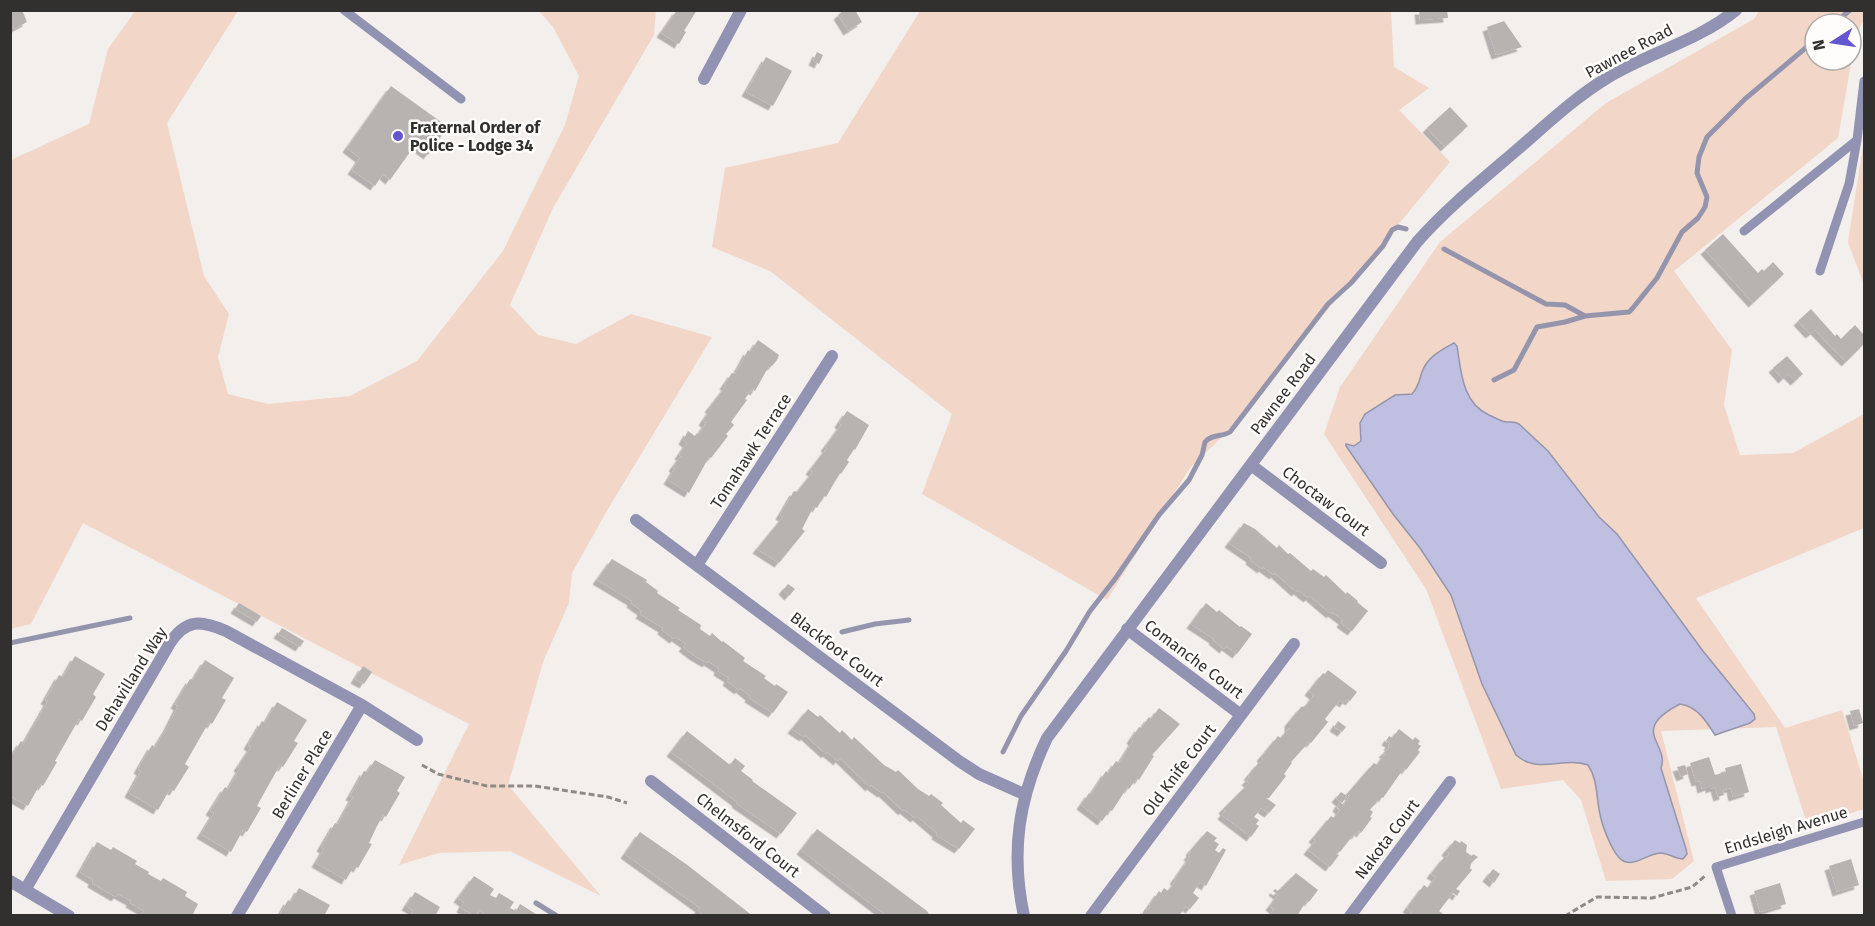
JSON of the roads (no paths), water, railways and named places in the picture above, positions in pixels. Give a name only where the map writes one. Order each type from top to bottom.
[{"type":"street","points":[[704,79],[741,10]]},
{"type":"street","name":"Pawnee Road","points":[[1024,915],[1018,874],[1018,846],[1024,794],[1047,738],[1418,242],[1447,211],[1591,88],[1622,69],[1711,27],[1736,10]]},
{"type":"street","name":"Tomahawk Terrace","points":[[697,565],[832,356]]},
{"type":"street","name":"Choctaw Court","points":[[1251,465],[1381,563]]},
{"type":"street","name":"Blackfoot Court","points":[[636,520],[959,760],[979,774],[1024,794]]},
{"type":"street","name":"Dehavilland Way","points":[[25,890],[178,631],[188,625],[200,624],[219,628],[362,705]]},
{"type":"street","name":"Comanche Court","points":[[1127,629],[1240,715]]},
{"type":"street","name":"Old Knife Court","points":[[1090,915],[1294,644]]},
{"type":"street","points":[[362,705],[417,740]]},
{"type":"street","name":"Berliner Place","points":[[237,915],[362,705]]},
{"type":"street","name":"Chelmsford Court","points":[[651,781],[825,915]]},
{"type":"street","name":"Nakota Court","points":[[1350,915],[1450,782]]},
{"type":"street","points":[[10,881],[69,915]]},
{"type":"lane","points":[[344,10],[461,99]]},
{"type":"lane","points":[[1820,271],[1849,184],[1864,81]]},
{"type":"lane","points":[[1744,231],[1857,140]]},
{"type":"lane","name":"Endsleigh Avenue","points":[[1732,915],[1716,867],[1864,822]]},
{"type":"water","points":[[1454,343],[1457,346],[1464,385],[1473,403],[1480,410],[1497,419],[1519,424],[1548,451],[1599,517],[1617,534],[1703,651],[1754,714],[1755,719],[1750,723],[1715,735],[1705,720],[1686,705],[1680,704],[1656,722],[1654,737],[1662,759],[1661,768],[1687,854],[1683,859],[1661,853],[1634,862],[1622,860],[1613,849],[1603,826],[1595,783],[1588,765],[1570,762],[1533,764],[1516,755],[1482,684],[1451,595],[1346,446],[1346,444],[1354,446],[1361,441],[1360,423],[1365,414],[1395,395],[1412,394],[1427,362],[1435,354]]},
{"type":"waterway","points":[[1494,380],[1514,370],[1537,327],[1585,316],[1629,312],[1632,309],[1657,278],[1682,232],[1698,218],[1705,207],[1707,197],[1697,173],[1699,157],[1707,137],[1745,99],[1803,50]]},
{"type":"waterway","points":[[1003,752],[1021,716],[1066,651],[1090,611],[1159,515],[1189,480],[1202,455],[1205,442],[1210,438],[1230,432],[1328,304],[1351,283],[1383,246],[1392,230],[1398,227],[1406,229]]},
{"type":"waterway","points":[[1444,249],[1546,304],[1565,305],[1585,316]]},
{"type":"waterway","points":[[10,643],[130,618]]},
{"type":"waterway","points":[[842,632],[875,624],[909,620]]},
{"type":"waterway","points":[[536,903],[557,916]]},
{"type":"place","name":"Fraternal Order of Police - Lodge 34","points":[[398,136]]}]
